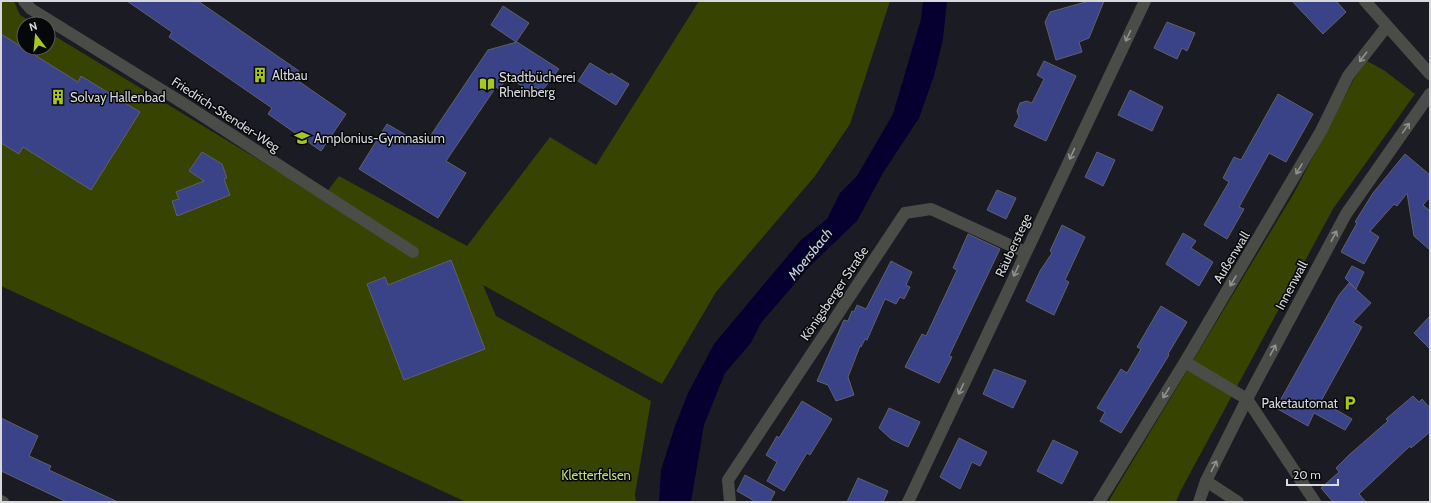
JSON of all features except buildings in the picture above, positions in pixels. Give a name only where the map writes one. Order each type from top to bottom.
[{"type":"street","name":"Friedrich-Stender-Weg","points":[[24,1],[31,9],[186,105],[413,252]]},
{"type":"street","name":"Räuberstege","points":[[908,502],[1145,1]]},
{"type":"street","points":[[1365,1],[1430,74]]},
{"type":"street","name":"Außenwall","points":[[1099,502],[1185,362],[1321,131],[1348,76],[1387,26]]},
{"type":"street","name":"Innenwall","points":[[1199,502],[1206,481],[1247,399],[1346,214],[1430,94]]},
{"type":"street","name":"Königsberger Straße","points":[[730,502],[728,480],[905,212],[931,209],[1026,252]]},
{"type":"street","points":[[1185,362],[1247,399],[1315,502]]},
{"type":"street","points":[[1206,481],[1238,502]]},
{"type":"green space","name":"Kletterfelsen","points":[[1,1],[14,1],[22,16],[16,16],[16,56],[56,56],[56,37],[322,198],[339,176],[467,246],[550,137],[596,165],[699,1],[890,1],[850,124],[815,176],[716,292],[662,384],[483,285],[496,316],[651,401],[635,494],[636,502],[466,502],[1,286]]},
{"type":"green space","points":[[1367,61],[1385,71],[1415,94],[1333,209],[1181,490],[1176,502],[1108,502],[1294,193],[1355,77]]},
{"type":"water","name":"Moersbach","points":[[923,1],[947,1],[943,39],[934,76],[919,118],[883,173],[857,221],[810,266],[761,323],[751,343],[725,373],[704,425],[691,502],[659,502],[661,470],[675,426],[688,393],[714,344],[801,240],[827,219],[840,193],[857,176],[893,114],[921,19]]},
{"type":"place","name":"Altbau","points":[[260,75]]},
{"type":"place","name":"Stadtbücherei Rheinberg","points":[[487,84]]},
{"type":"place","name":"Solvay Hallenbad","points":[[58,97]]},
{"type":"place","name":"Amplonius-Gymnasium","points":[[302,138]]},
{"type":"place","name":"Paketautomat","points":[[1350,403]]}]
